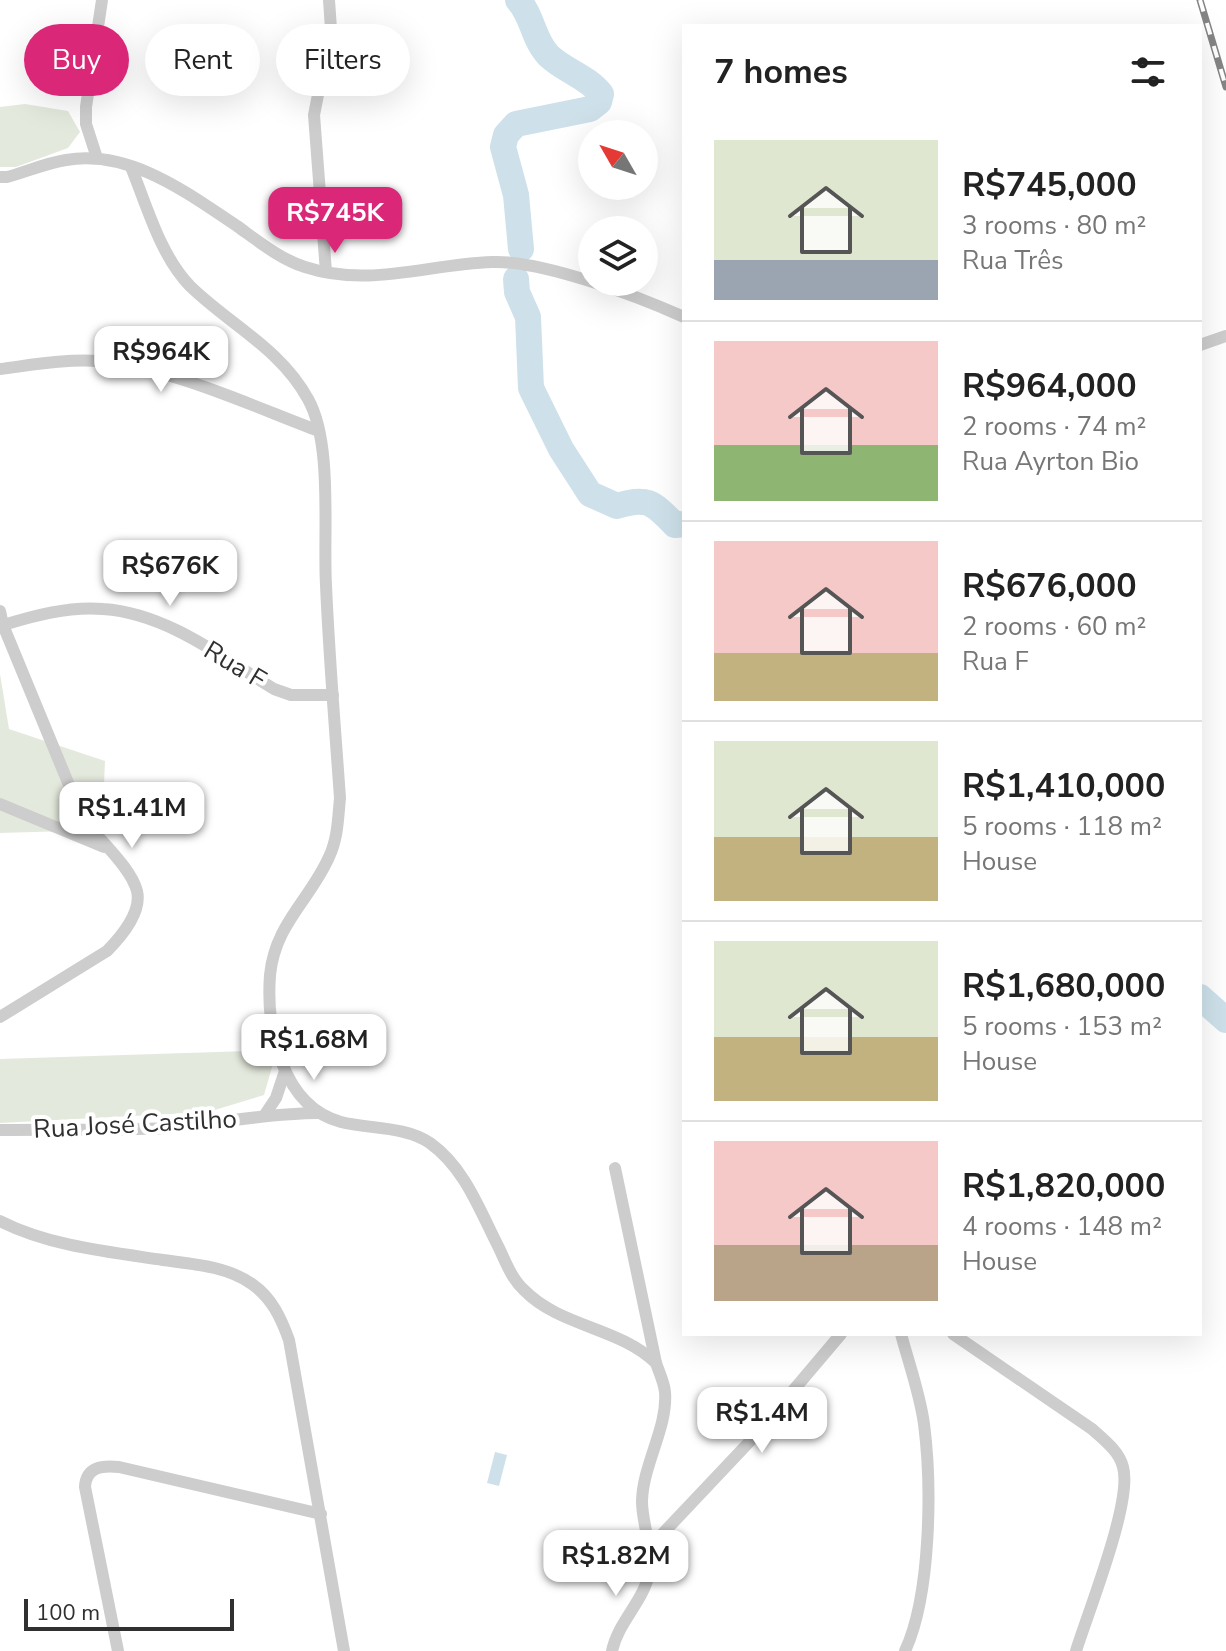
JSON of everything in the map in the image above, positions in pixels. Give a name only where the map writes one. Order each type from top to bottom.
[{"type":"street","points":[[97,158],[86,124],[86,107],[102,0]]},
{"type":"street","points":[[326,272],[314,115],[331,29],[329,0]]},
{"type":"street","points":[[0,177],[64,160],[97,158],[131,167],[173,184],[281,256],[303,266],[362,277],[494,262],[525,265],[643,299],[682,316]]},
{"type":"street","points":[[131,167],[162,243],[177,269],[190,286],[278,357],[310,401],[319,431],[340,798],[334,846],[328,860],[289,919],[273,953],[270,1008],[285,1071],[299,1094],[318,1113],[341,1122],[404,1133],[427,1141],[452,1163],[465,1181],[507,1265],[525,1291],[567,1317],[629,1342],[656,1363]]},
{"type":"street","points":[[1202,344],[1226,336]]},
{"type":"street","points":[[0,369],[59,361],[97,361],[135,367],[319,431]]},
{"type":"street","name":"Rua F","points":[[2,625],[65,610],[117,611],[144,617],[182,632],[274,689],[291,695],[333,695]]},
{"type":"street","points":[[0,611],[2,625],[76,802],[87,823],[132,879],[138,893],[136,907],[120,938],[107,951],[0,1017]]},
{"type":"street","points":[[0,804],[107,848]]},
{"type":"street","points":[[264,1116],[276,1098],[285,1071]]},
{"type":"street","name":"Rua José Castilho","points":[[0,1130],[161,1128],[318,1113]]},
{"type":"street","points":[[612,1651],[620,1625],[649,1576],[650,1547],[642,1504],[643,1490],[665,1393],[615,1168]]},
{"type":"street","points":[[0,1221],[82,1247],[208,1266],[239,1276],[263,1294],[281,1317],[289,1340],[344,1651]]},
{"type":"street","points":[[650,1547],[753,1438],[839,1336]]},
{"type":"street","points":[[902,1336],[924,1422],[929,1479],[922,1596],[915,1629],[905,1651]]},
{"type":"street","points":[[956,1336],[1092,1429],[1110,1445],[1123,1466],[1125,1487],[1113,1536],[1076,1651]]},
{"type":"street","points":[[118,1651],[85,1487],[90,1472],[106,1465],[119,1467],[321,1514]]},
{"type":"shaded area","points":[[25,104],[68,111],[80,132],[68,148],[16,167],[0,167],[0,107]]},
{"type":"shaded area","points":[[0,674],[9,729],[105,761],[102,830],[0,833]]},
{"type":"shaded area","points":[[277,1050],[264,1095],[208,1112],[0,1123],[0,1059]]},
{"type":"shaded area","points":[[495,1452],[507,1455],[499,1486],[487,1483]]},
{"type":"waterway","points":[[518,0],[549,56],[601,94],[599,102],[590,109],[516,124],[506,135],[503,147],[516,195],[521,249]]},
{"type":"waterway","points":[[516,279],[517,292],[528,317],[531,388],[561,449],[590,494],[617,506],[643,502],[661,511],[675,525],[682,524]]},
{"type":"waterway","points":[[1202,999],[1226,1020]]},
{"type":"railway","points":[[1200,0],[1226,87]]}]
